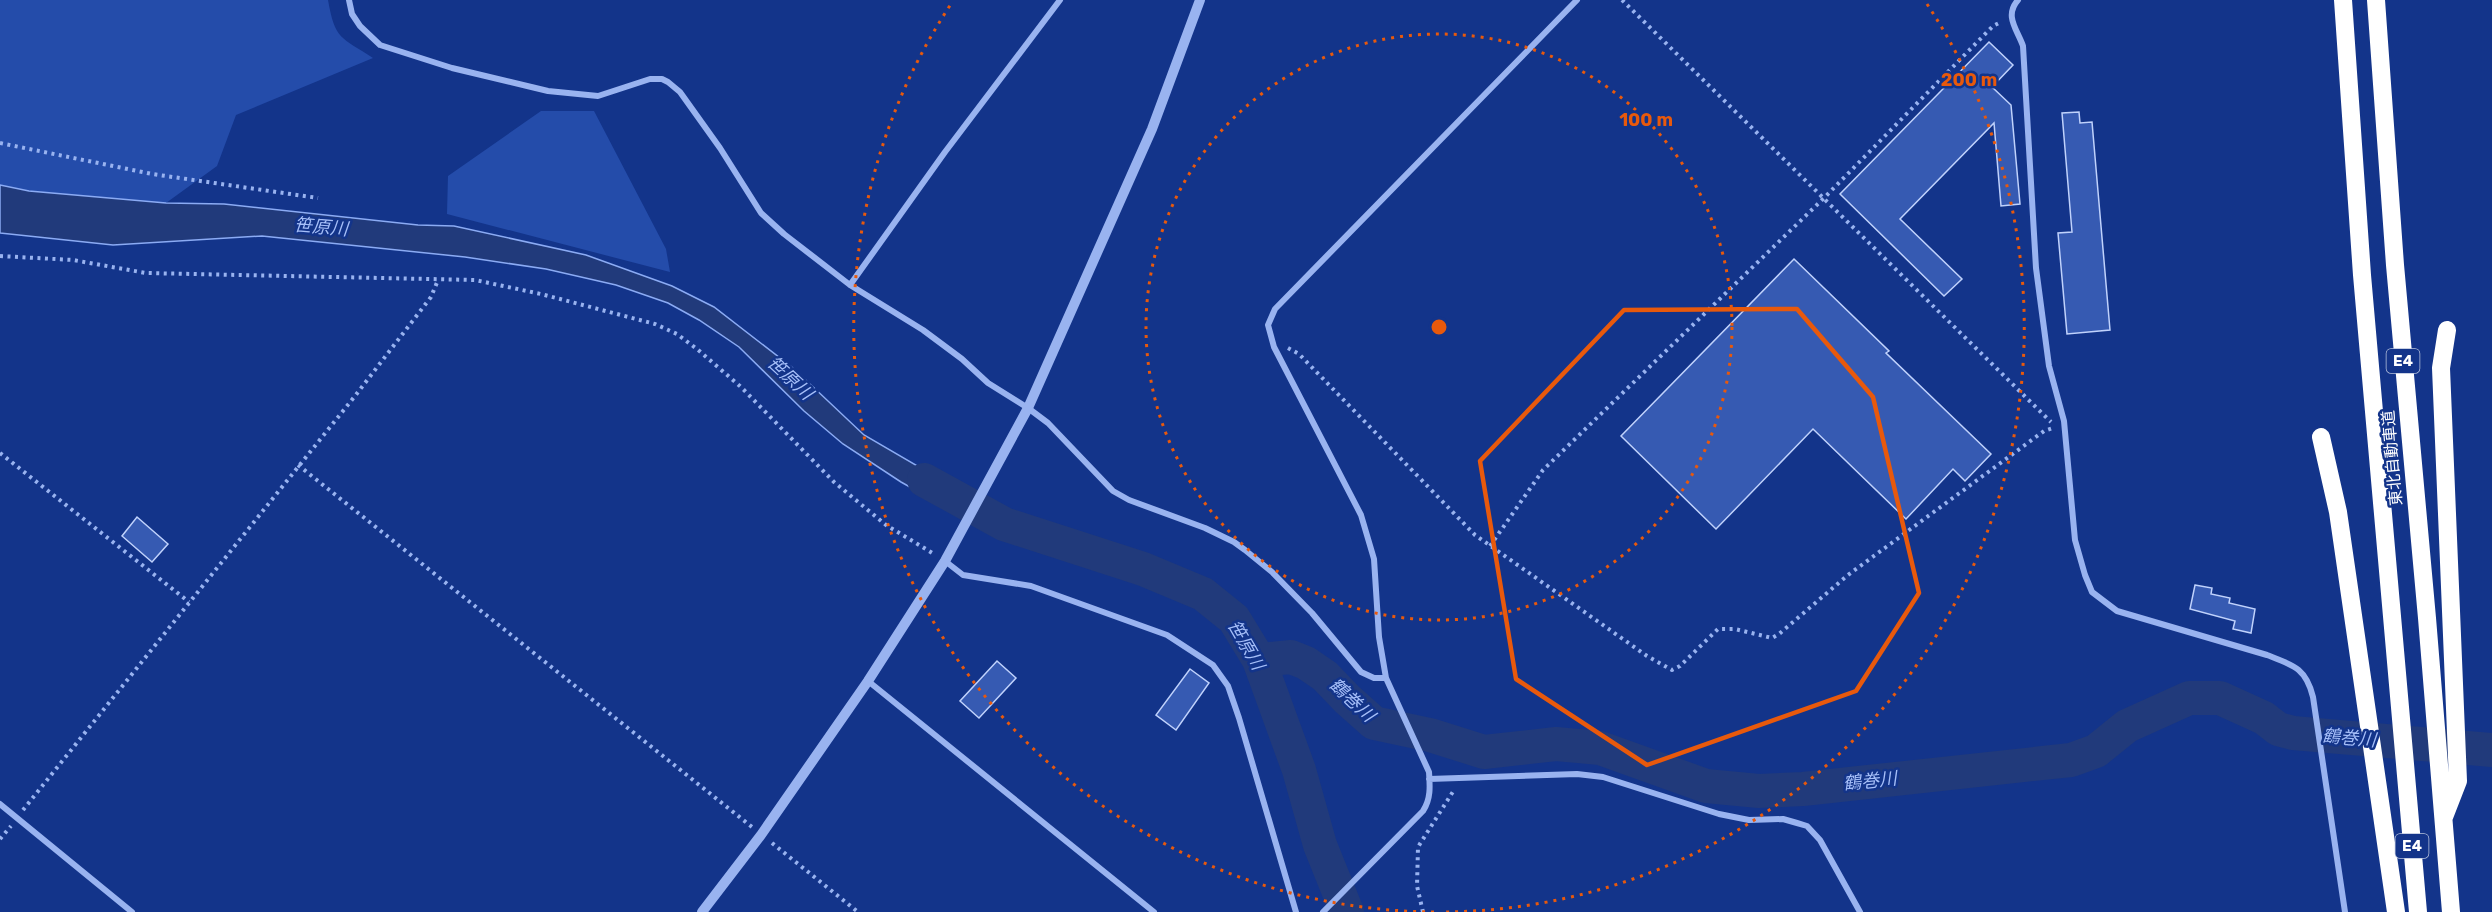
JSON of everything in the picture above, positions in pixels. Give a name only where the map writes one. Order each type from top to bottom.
[{"type":"highway","name":"東北自動車道","points":[[2343,0],[2362,275],[2418,912]]},
{"type":"highway","name":"東北自動車道","points":[[2376,0],[2395,265],[2451,912]]},
{"type":"highway","points":[[2443,820],[2458,782],[2441,368],[2447,330]]},
{"type":"highway","points":[[2321,437],[2338,512],[2396,912]]},
{"type":"street","points":[[349,0],[352,14],[360,26],[380,45],[452,68],[548,91],[598,96],[650,79],[662,79],[668,82],[680,92],[761,213],[784,234],[850,285],[922,330],[962,359],[988,383],[1048,423],[1113,491],[1130,500],[1205,528],[1239,546],[1272,572],[1312,613],[1361,672],[1374,678],[1386,678]]},
{"type":"street","points":[[850,285],[945,152],[1060,0]]},
{"type":"street","points":[[702,912],[761,835],[868,681],[945,561],[1028,408],[1152,129],[1200,0]]},
{"type":"street","points":[[1323,912],[1423,812],[1430,795],[1429,775],[1386,678],[1378,637],[1375,571],[1371,543],[1361,515],[1274,347],[1268,325],[1275,309],[1577,0]]},
{"type":"street","points":[[2018,0],[2012,9],[2011,21],[2023,46],[2036,268],[2049,366],[2064,421],[2075,540],[2085,575],[2092,592],[2116,611],[2267,655],[2291,664],[2310,682],[2345,912]]},
{"type":"street","points":[[945,561],[963,575],[1030,586],[1167,635],[1213,665],[1227,686],[1239,718],[1296,912]]},
{"type":"street","points":[[868,681],[1154,912]]},
{"type":"street","points":[[1429,775],[1459,778],[1577,774],[1603,777],[1719,814],[1749,820],[1783,819],[1807,826],[1821,840],[1860,912]]},
{"type":"street","points":[[0,804],[132,912]]},
{"type":"path","points":[[1274,347],[1284,346],[1299,354],[1475,535],[1647,656],[1672,670],[1680,666],[1718,629],[1735,629],[1775,637],[1848,575],[2044,431],[2056,427],[1622,0]]},
{"type":"path","points":[[1490,546],[1543,470],[1824,198],[1993,26],[2002,21],[2011,21]]},
{"type":"path","points":[[0,143],[152,174],[318,198]]},
{"type":"path","points":[[0,256],[74,260],[146,273],[475,280],[541,294],[655,324],[677,334],[741,387],[834,482],[886,525],[945,561]]},
{"type":"path","points":[[0,839],[431,297],[438,280]]},
{"type":"path","points":[[0,453],[189,602]]},
{"type":"path","points":[[298,465],[858,912]]},
{"type":"path","points":[[1423,912],[1417,886],[1418,847],[1459,778]]},
{"type":"highlighted area","points":[[1797,309],[1873,397],[1919,593],[1856,691],[1647,765],[1516,679],[1480,461],[1624,310]]},
{"type":"shaded area","points":[[0,0],[328,0],[333,23],[341,36],[373,58],[236,115],[217,166],[166,203],[29,191],[0,185]]},
{"type":"shaded area","points":[[541,111],[594,111],[666,249],[670,272],[447,214],[448,176]]},
{"type":"water","points":[[0,185],[29,191],[166,203],[224,204],[418,225],[454,226],[586,255],[672,286],[714,307],[793,368],[864,435],[969,496],[958,514],[901,482],[843,444],[804,411],[739,347],[699,320],[668,303],[616,285],[546,269],[465,257],[262,236],[113,245],[0,233]]},
{"type":"building","points":[[1989,42],[2013,65],[1992,87],[2011,105],[2020,204],[2001,206],[1994,123],[1900,219],[1962,279],[1944,296],[1840,194]]},
{"type":"building","points":[[2079,112],[2080,123],[2092,122],[2110,330],[2067,334],[2058,233],[2072,232],[2062,113]]},
{"type":"building","points":[[1794,259],[1889,351],[1886,353],[1991,454],[1965,481],[1953,469],[1906,519],[1813,429],[1716,529],[1621,436]]},
{"type":"building","points":[[137,517],[168,544],[152,562],[122,536]]},
{"type":"building","points":[[2195,585],[2212,588],[2211,594],[2230,598],[2229,603],[2255,609],[2251,633],[2233,629],[2235,621],[2190,609]]},
{"type":"building","points":[[997,661],[1016,678],[979,718],[960,701]]},
{"type":"building","points":[[1190,669],[1209,683],[1176,730],[1156,715]]},
{"type":"waterway","name":"笹原川","points":[[924,480],[1004,524],[1143,569],[1203,594],[1234,619],[1259,660],[1299,770],[1320,845],[1347,912]]},
{"type":"waterway","name":"鶴巻川","points":[[1259,660],[1291,657],[1306,663],[1325,676],[1374,723],[1430,735],[1484,752],[1556,744],[1600,748],[1706,786],[1759,791],[1803,789],[2071,760],[2096,751],[2127,726],[2189,698],[2220,698],[2264,718],[2278,729],[2293,733],[2492,750]]}]
